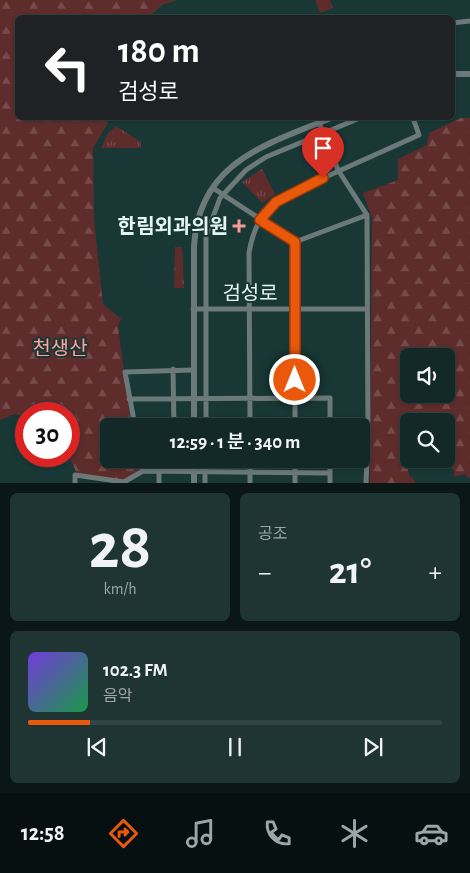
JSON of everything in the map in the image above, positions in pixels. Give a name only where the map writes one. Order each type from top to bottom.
[{"type":"street","points":[[455,22],[470,21]]},
{"type":"street","points":[[455,74],[470,74]]},
{"type":"street","name":"검성로","points":[[194,418],[193,309],[195,231],[198,217],[213,188],[244,156],[326,120]]},
{"type":"street","points":[[206,418],[206,236],[215,206],[222,195],[246,170],[266,157],[355,120]]},
{"type":"street","points":[[250,418],[250,253],[252,234],[260,220],[276,202],[292,192],[419,135],[414,120]]},
{"type":"street","points":[[318,123],[339,171],[366,215],[368,435],[366,483]]},
{"type":"street","points":[[213,188],[295,242]]},
{"type":"street","points":[[295,242],[366,215]]},
{"type":"street","points":[[295,242],[295,418]]},
{"type":"street","name":"검성로","points":[[193,309],[367,310]]},
{"type":"street","points":[[173,369],[174,418]]},
{"type":"street","name":"검성로","points":[[133,418],[125,372],[173,369],[194,370]]},
{"type":"street","points":[[129,399],[174,397],[330,398],[330,418]]},
{"type":"street","points":[[194,468],[194,483]]},
{"type":"street","points":[[205,468],[205,483]]},
{"type":"street","points":[[250,468],[250,483]]},
{"type":"street","points":[[295,468],[295,483]]},
{"type":"street","points":[[330,468],[330,483]]},
{"type":"street","points":[[74,483],[75,475],[124,482],[143,471],[330,473]]},
{"type":"street","points":[[159,471],[159,483]]},
{"type":"green space","name":"천생산","points":[[0,0],[177,0],[162,5],[151,15],[15,15],[15,120],[105,120],[108,123],[93,148],[94,219],[103,304],[121,319],[118,326],[130,418],[100,418],[100,468],[140,468],[140,470],[123,481],[77,474],[74,467],[80,467],[80,402],[15,402],[15,414],[0,420]]},
{"type":"green space","points":[[315,0],[330,0],[333,8],[320,13]]},
{"type":"green space","points":[[461,118],[470,118],[470,479],[465,474],[454,477],[452,468],[455,468],[455,413],[400,413],[400,468],[407,468],[415,483],[370,483],[372,218],[363,193],[398,180],[398,159],[427,145],[429,133]]},
{"type":"green space","points":[[116,126],[141,142],[141,148],[101,148],[108,133]]},
{"type":"green space","points":[[262,169],[275,194],[262,203],[242,182]]},
{"type":"green space","points":[[175,247],[182,247],[184,288],[174,288]]},
{"type":"place","name":"한림외과의원","points":[[239,226]]},
{"type":"route","points":[[295,380],[295,242],[260,220],[276,202],[292,192],[323,178]]}]
